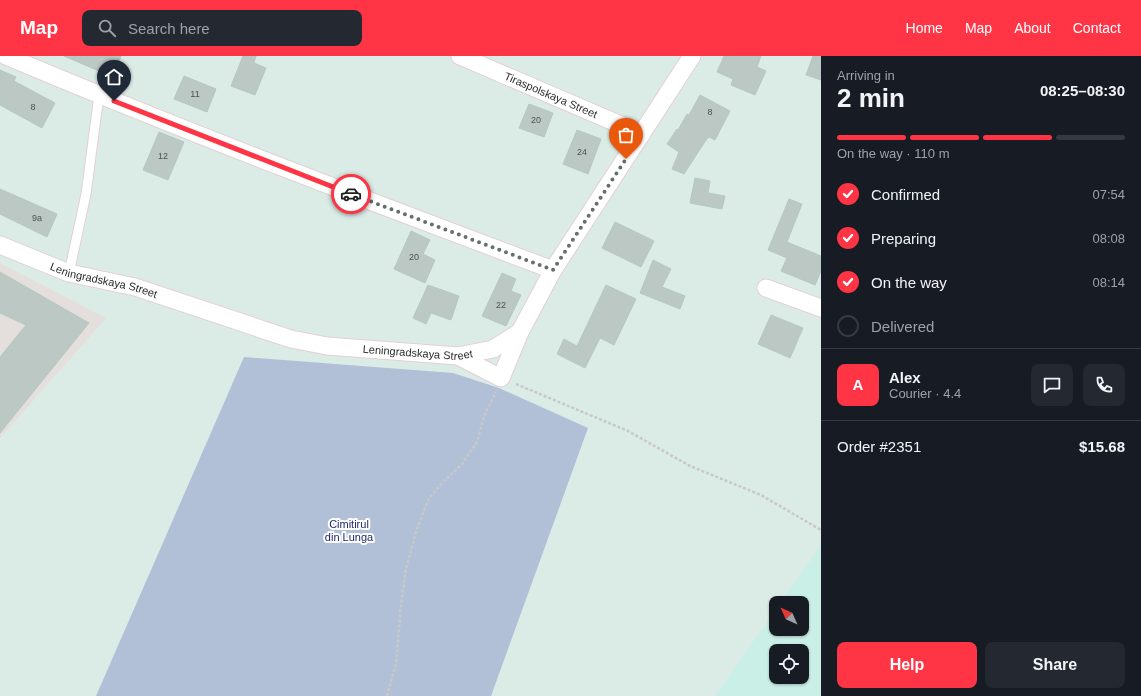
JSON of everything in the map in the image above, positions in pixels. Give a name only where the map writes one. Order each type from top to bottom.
[{"type":"street","points":[[6,56],[99,95],[320,182],[553,270]]},
{"type":"street","name":"Tiraspolskaya Street","points":[[460,56],[642,134]]},
{"type":"street","name":"Leningradskaya Street","points":[[0,245],[69,273],[135,287],[291,339],[327,346],[458,356],[493,349],[520,332],[553,270],[692,56]]},
{"type":"street","points":[[766,288],[821,308]]},
{"type":"street","points":[[458,356],[501,378],[520,332]]},
{"type":"lane","points":[[69,273],[86,194],[99,95]]},
{"type":"path","points":[[387,696],[396,664],[405,576],[416,532],[428,500],[442,483],[462,464],[477,442],[484,416],[501,378],[628,431],[690,466],[761,495],[821,530]]},
{"type":"shaded area","points":[[0,263],[106,318],[0,438]]},
{"type":"shaded area","points":[[821,545],[821,696],[715,696],[769,619],[769,636],[809,636],[809,596],[785,596]]},
{"type":"green space","name":"Cimitirul din Lunga","points":[[244,357],[453,373],[499,388],[588,428],[491,696],[96,696]]},
{"type":"building","points":[[64,56],[121,56],[113,77]]},
{"type":"building","points":[[243,56],[256,56],[254,63],[266,68],[255,95],[231,86]]},
{"type":"building","points":[[724,56],[761,56],[757,67],[766,71],[755,95],[731,85],[733,79],[717,72]]},
{"type":"building","points":[[813,56],[821,56],[821,80],[806,75]]},
{"type":"building","points":[[0,70],[16,77],[14,81],[55,103],[42,128],[0,105]]},
{"type":"building","points":[[184,76],[216,89],[207,112],[174,99]]},
{"type":"building","points":[[700,95],[730,111],[715,140],[709,137],[706,140],[684,174],[672,169],[679,152],[667,144],[677,129],[678,130],[687,114],[689,115]]},
{"type":"building","points":[[529,104],[553,113],[544,137],[519,128]]},
{"type":"building","points":[[577,130],[601,139],[588,174],[563,164]]},
{"type":"building","points":[[159,132],[184,142],[168,180],[143,170]]},
{"type":"building","points":[[695,178],[710,181],[708,193],[725,196],[722,209],[690,203]]},
{"type":"building","points":[[0,189],[57,214],[47,237],[0,214]]},
{"type":"building","points":[[789,199],[802,204],[787,242],[821,256],[821,271],[815,285],[781,271],[787,258],[768,250]]},
{"type":"building","points":[[615,222],[654,241],[641,267],[602,248]]},
{"type":"building","points":[[411,231],[430,240],[423,254],[435,260],[425,283],[394,269]]},
{"type":"building","points":[[653,260],[671,269],[662,287],[685,296],[680,309],[640,293]]},
{"type":"building","points":[[0,272],[89,323],[0,433],[0,357],[26,325],[0,313]]},
{"type":"building","points":[[502,273],[516,279],[511,291],[521,295],[506,326],[482,316]]},
{"type":"building","points":[[428,285],[459,296],[451,320],[431,313],[426,324],[413,318]]},
{"type":"building","points":[[606,285],[636,299],[614,345],[600,338],[585,368],[557,354],[564,339],[577,346]]},
{"type":"building","points":[[771,315],[803,328],[790,358],[758,344]]},
{"type":"way so far","points":[[351,194],[553,270],[626,159]]},
{"type":"route","points":[[114,101],[351,194]]}]
